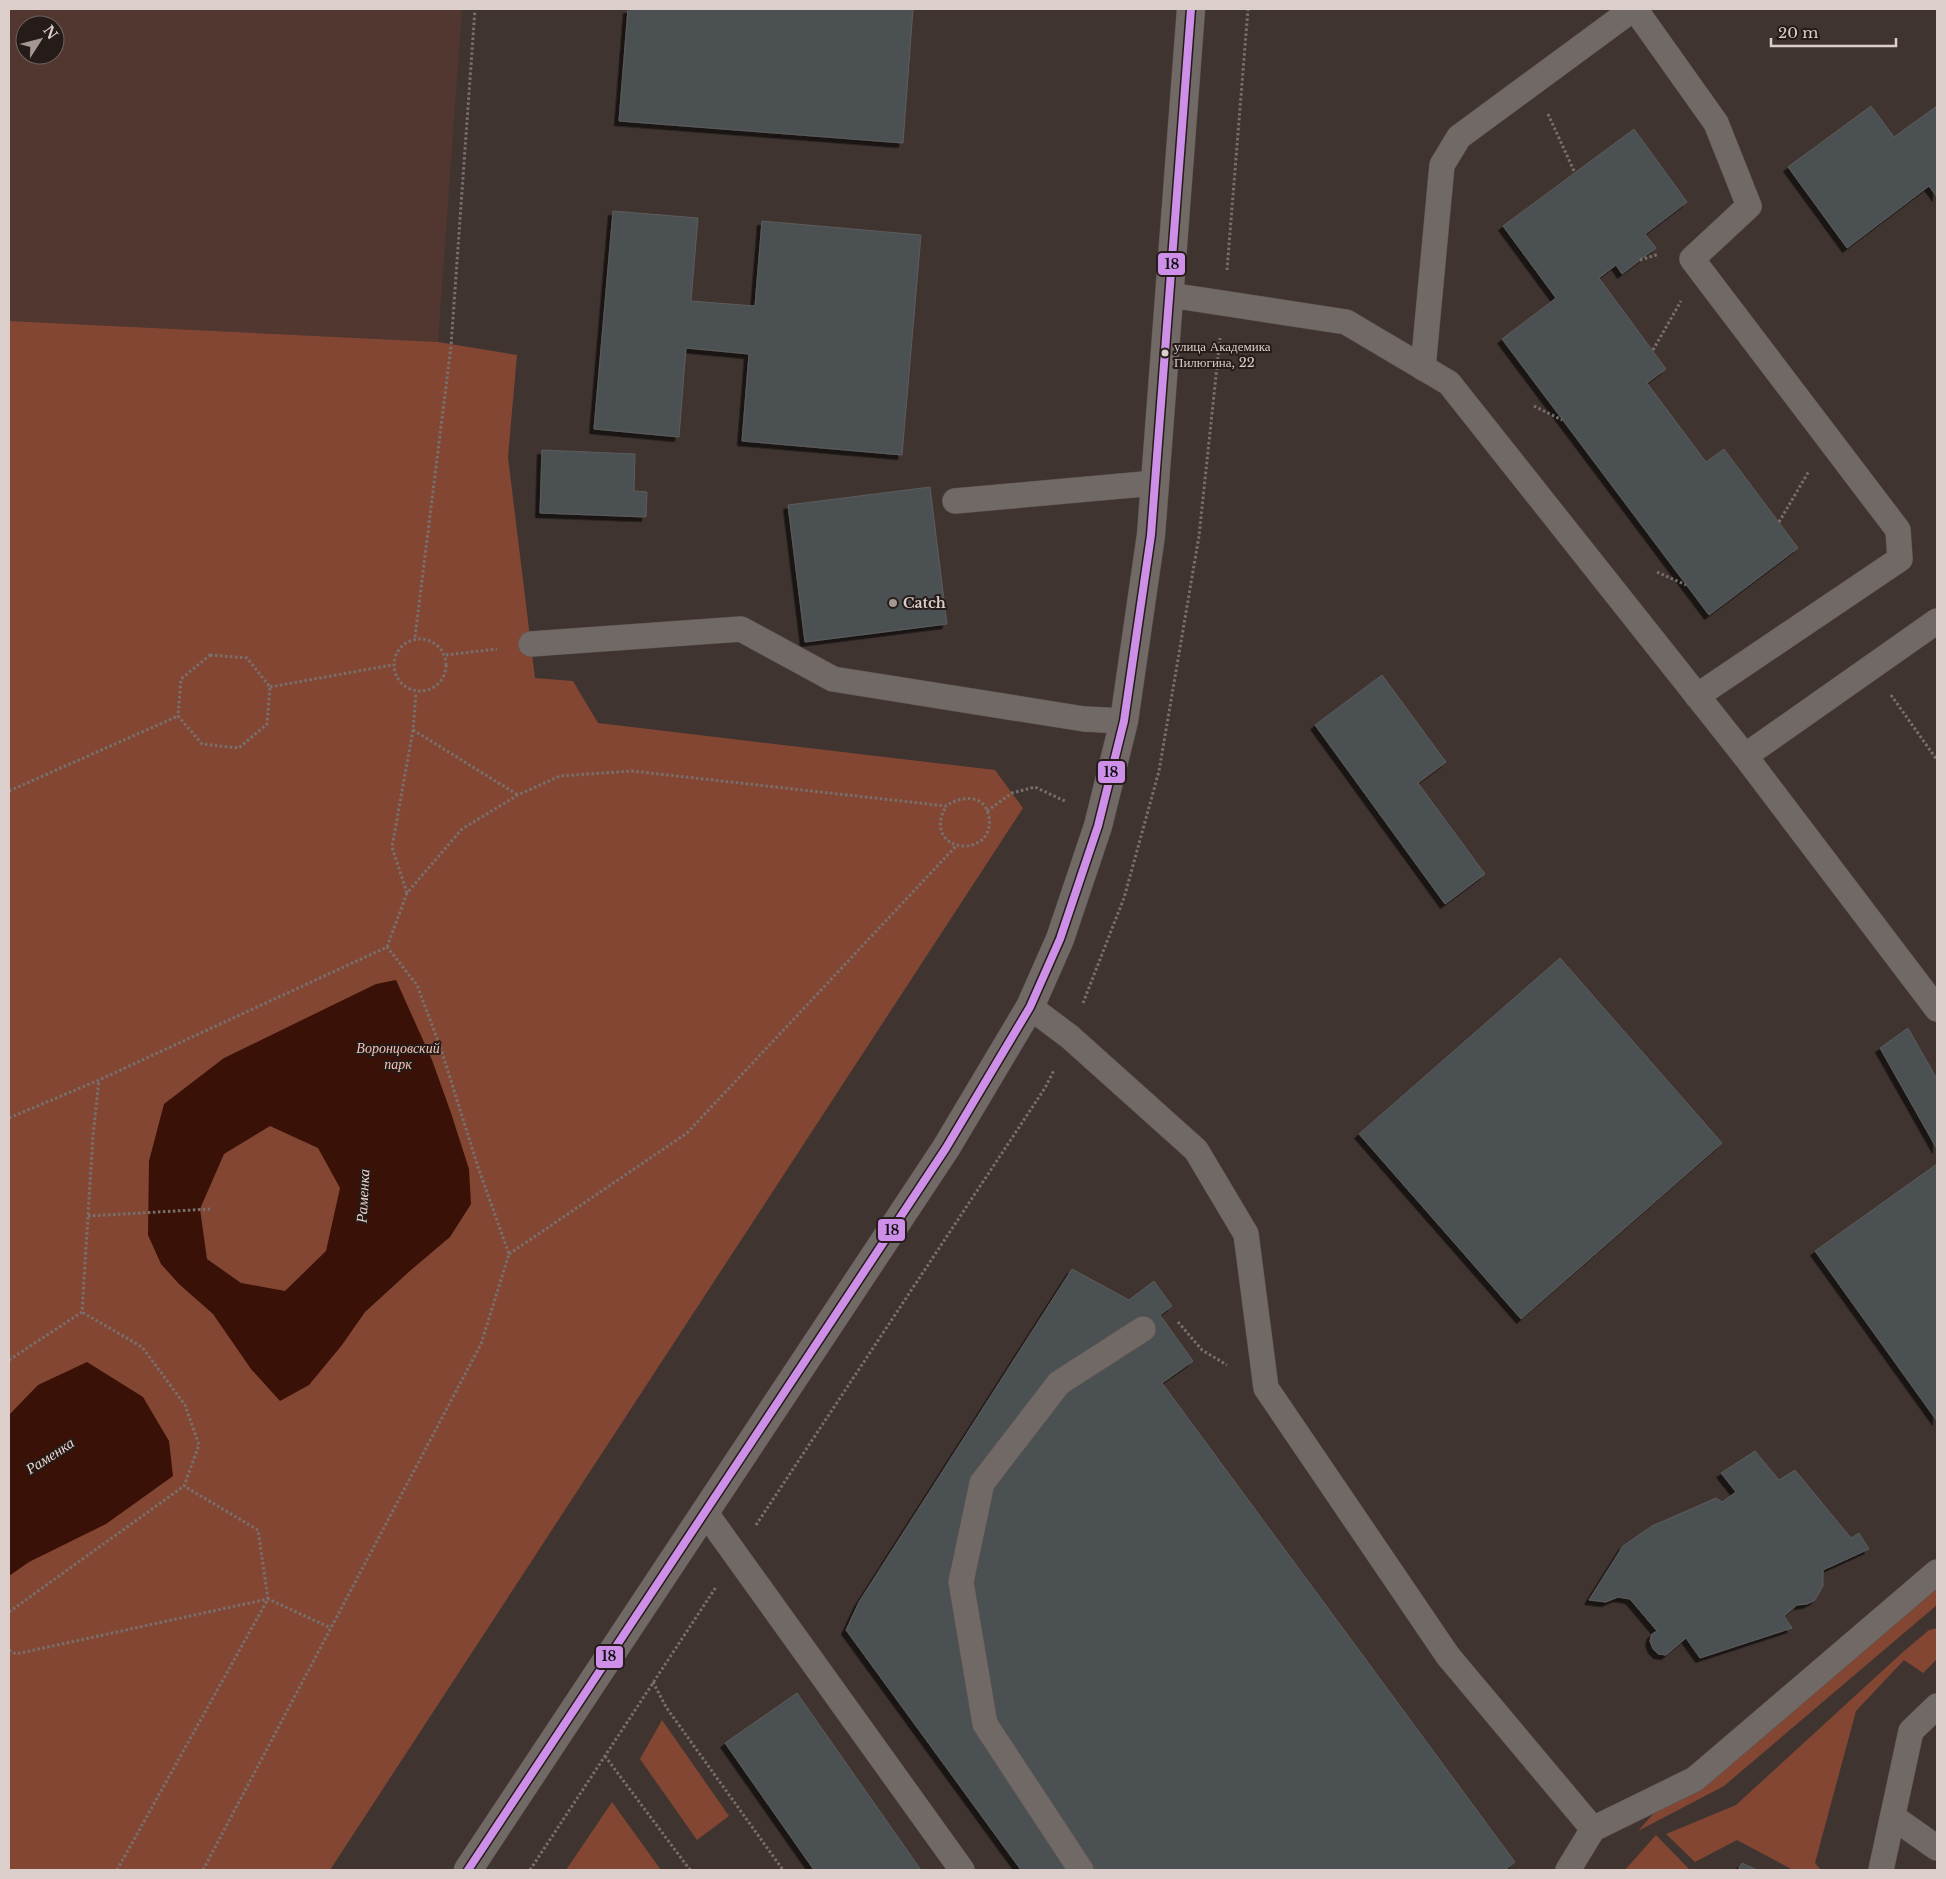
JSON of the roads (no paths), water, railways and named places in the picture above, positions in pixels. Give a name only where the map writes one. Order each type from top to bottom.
[{"type":"street","points":[[468,1870],[946,1148],[1030,1007],[1060,939],[1098,826],[1124,721],[1151,535],[1191,9]]},
{"type":"lane","points":[[1423,368],[1442,165],[1459,137],[1634,9],[1716,123],[1749,206],[1692,259],[1898,530],[1900,559],[1697,696]]},
{"type":"lane","points":[[1170,295],[1346,322],[1449,383],[1745,756],[1937,1009]]},
{"type":"lane","points":[[955,501],[1155,483]]},
{"type":"lane","points":[[1745,756],[1937,621]]},
{"type":"lane","points":[[531,644],[741,629],[832,679],[1084,719],[1124,721]]},
{"type":"lane","points":[[1030,1007],[1070,1037],[1196,1150],[1246,1234],[1266,1388],[1448,1656],[1593,1829]]},
{"type":"lane","points":[[1081,1870],[985,1724],[961,1582],[982,1483],[1059,1383],[1143,1329]]},
{"type":"lane","points":[[704,1512],[962,1870]]},
{"type":"lane","points":[[1568,1870],[1593,1829],[1695,1779],[1937,1572]]},
{"type":"lane","points":[[1881,1870],[1911,1731],[1937,1706]]},
{"type":"lane","points":[[1893,1817],[1937,1848]]},
{"type":"water","name":"Раменка","points":[[396,980],[432,1060],[469,1169],[471,1204],[450,1237],[365,1312],[342,1345],[309,1385],[280,1401],[251,1369],[213,1314],[179,1284],[161,1264],[148,1235],[149,1161],[164,1104],[224,1058],[376,984]],"holes":[[[270,1126],[318,1148],[340,1188],[326,1251],[285,1291],[241,1283],[207,1259],[200,1209],[224,1154]]]},
{"type":"water","name":"Раменка","points":[[87,1362],[143,1397],[169,1441],[173,1476],[106,1524],[29,1562],[9,1576],[9,1415],[38,1385]]},
{"type":"place","name":"улица Академика Пилюгина, 22","points":[[1165,353]]},
{"type":"place","name":"Catch","points":[[893,603]]},
{"type":"park label","name":"Воронцовский парк","points":[[398,1056]]}]
